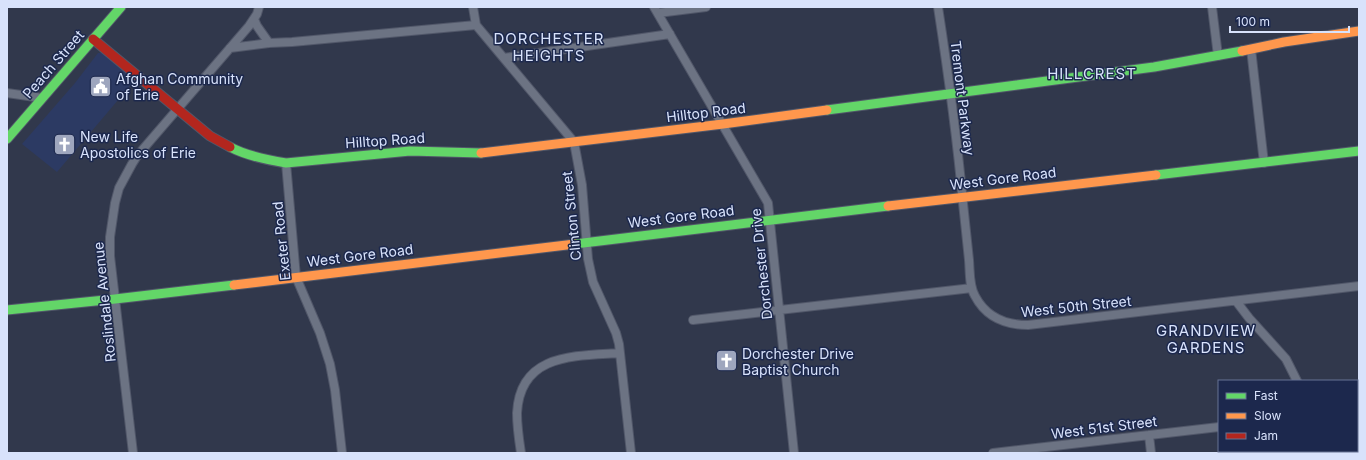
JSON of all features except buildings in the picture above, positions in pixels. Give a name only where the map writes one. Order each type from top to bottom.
[{"type":"street","name":"Peach Street","points":[[7,139],[121,7]]},
{"type":"street","name":"Roslindale Avenue","points":[[133,453],[110,256],[111,220],[119,188],[136,156],[254,19],[259,7]]},
{"type":"street","points":[[230,48],[269,43],[476,25],[473,7]]},
{"type":"street","points":[[656,10],[706,7]]},
{"type":"street","name":"Tremont Parkway","points":[[938,7],[963,197],[972,288]]},
{"type":"street","points":[[1212,7],[1218,56]]},
{"type":"street","name":"Dorchester Drive","points":[[656,10],[765,195],[770,207],[794,453]]},
{"type":"street","points":[[254,19],[269,43]]},
{"type":"street","name":"Clinton Street","points":[[476,25],[574,142],[582,185],[588,259],[593,282],[616,333],[620,353],[631,453]]},
{"type":"street","name":"Hilltop Road","points":[[94,39],[210,136],[250,155],[271,161],[286,163],[410,151],[478,153],[723,124],[1145,69],[1284,42],[1359,31]]},
{"type":"street","points":[[504,58],[670,34]]},
{"type":"street","points":[[1251,49],[1264,163]]},
{"type":"street","points":[[7,93],[42,98]]},
{"type":"street","name":"West Gore Road","points":[[7,310],[115,299],[1359,151]]},
{"type":"street","name":"Exeter Road","points":[[286,163],[296,277],[301,292],[320,333],[330,364],[335,390],[342,453]]},
{"type":"street","name":"West 50th Street","points":[[972,288],[979,302],[987,311],[1005,323],[1016,325],[1037,324],[1359,286]]},
{"type":"street","points":[[693,320],[972,288]]},
{"type":"street","points":[[1236,301],[1249,318],[1286,359],[1296,380]]},
{"type":"street","points":[[521,453],[517,414],[518,404],[520,394],[532,374],[554,360],[620,353]]},
{"type":"street","name":"West 51st Street","points":[[993,453],[1218,427]]},
{"type":"street","points":[[1149,435],[1151,453]]},
{"type":"shaded area","points":[[98,53],[102,53],[135,80],[57,172],[22,144],[75,83]]},
{"type":"traffic: fast","points":[[7,139],[121,7]]},
{"type":"traffic: fast","points":[[827,110],[1154,67],[1242,51]]},
{"type":"traffic: fast","points":[[230,147],[243,153],[286,163],[410,151],[481,153]]},
{"type":"traffic: fast","points":[[1156,175],[1359,151]]},
{"type":"traffic: fast","points":[[575,244],[888,206]]},
{"type":"traffic: fast","points":[[7,310],[234,285]]},
{"type":"traffic: slow","points":[[1242,51],[1284,42],[1359,31]]},
{"type":"traffic: slow","points":[[481,153],[827,110]]},
{"type":"traffic: slow","points":[[888,206],[1156,175]]},
{"type":"traffic: slow","points":[[234,285],[575,244]]},
{"type":"traffic: jam","points":[[93,39],[210,136],[230,147]]},
{"type":"place","name":"Afghan Community of Erie","points":[[101,86]]},
{"type":"place","name":"New Life Apostolics of Erie","points":[[64,144]]},
{"type":"place","name":"Dorchester Drive Baptist Church","points":[[727,361]]},
{"type":"district","name":"DORCHESTER HEIGHTS","points":[[549,46]]},
{"type":"district","name":"HILLCREST","points":[[1092,73]]},
{"type":"district","name":"GRANDVIEW GARDENS","points":[[1206,338]]}]
